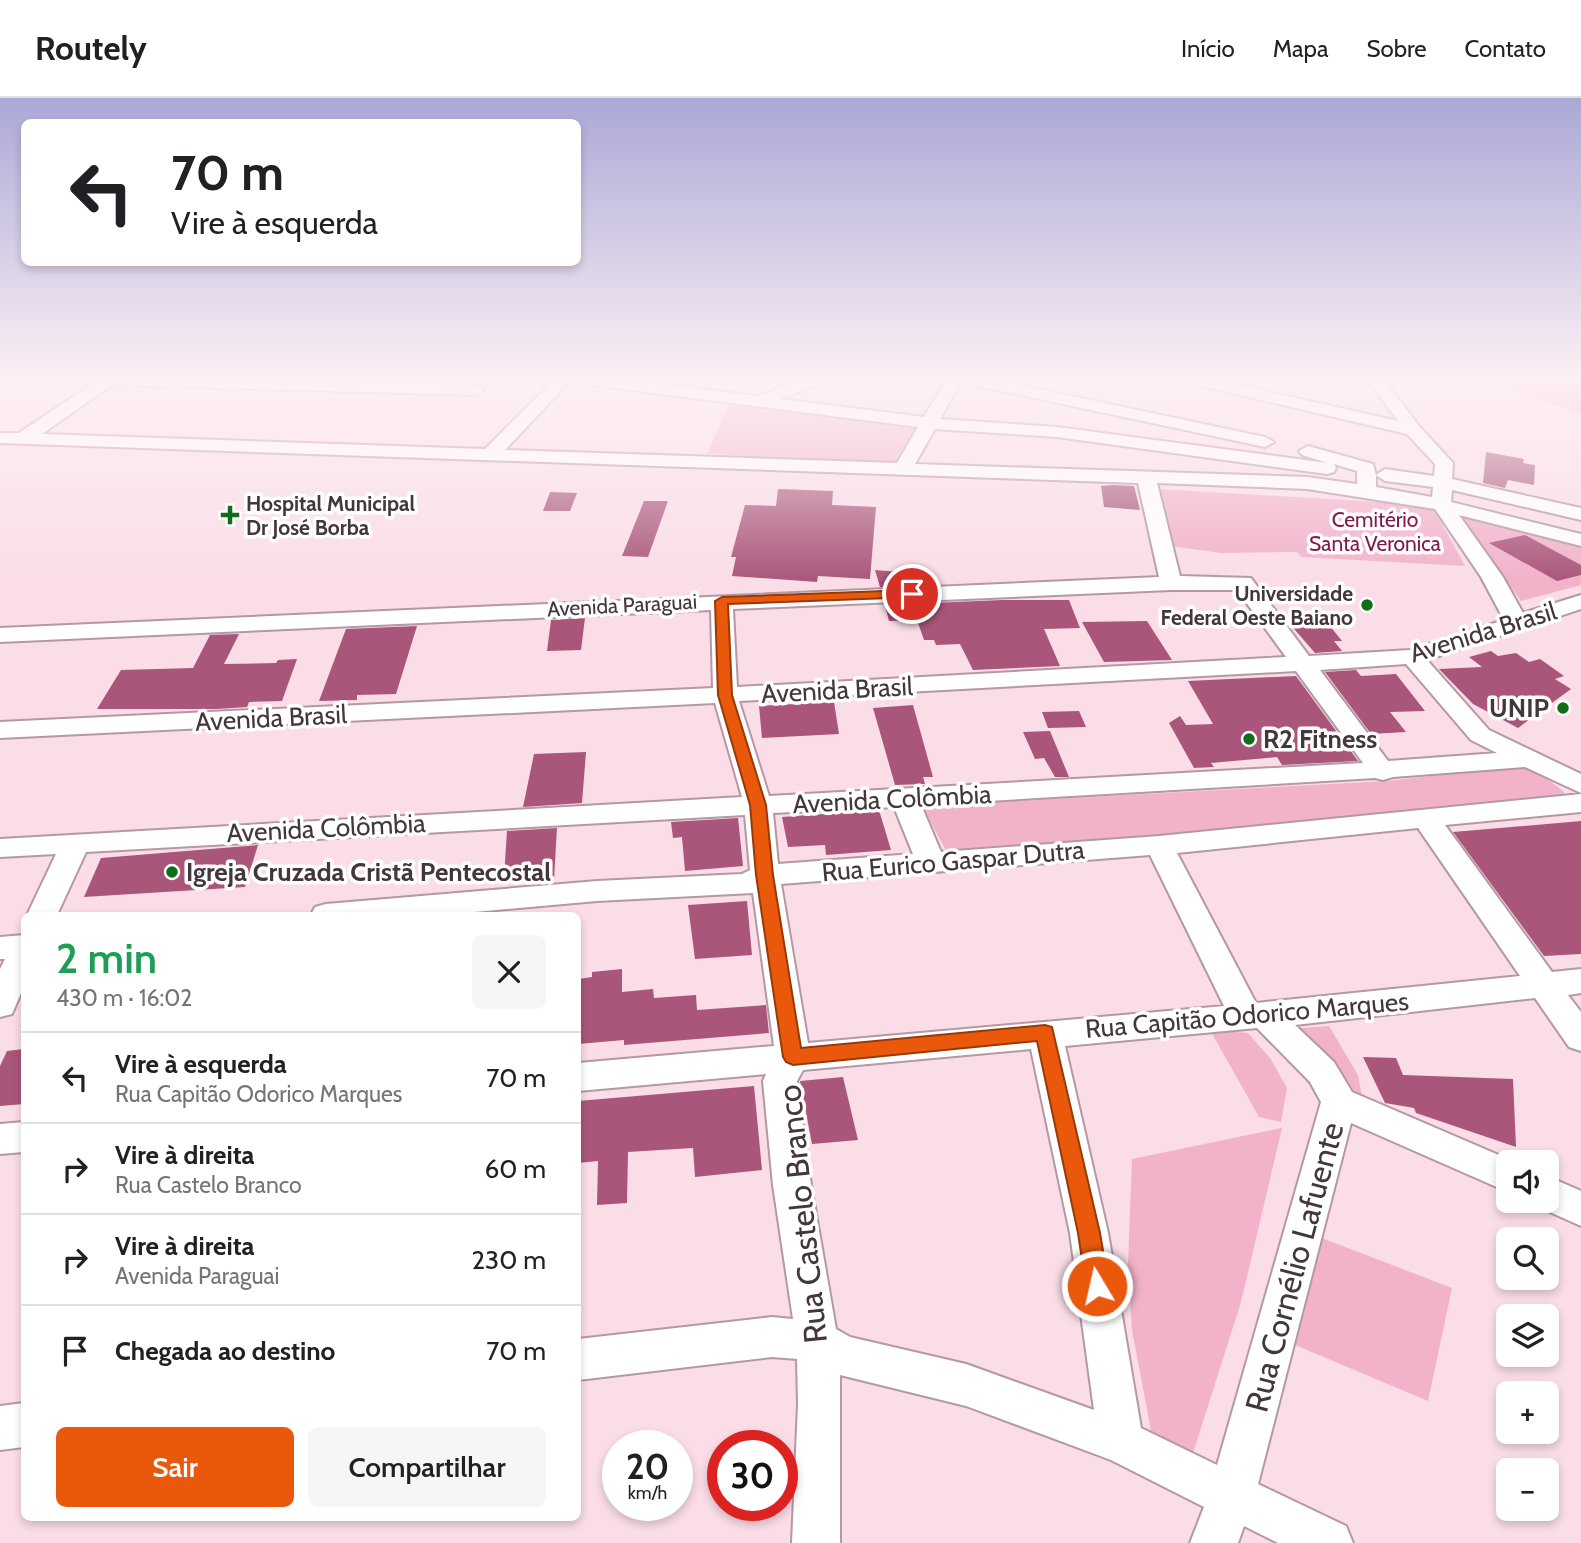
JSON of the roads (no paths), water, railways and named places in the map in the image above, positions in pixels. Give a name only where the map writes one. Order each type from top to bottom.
[{"type":"street","points":[[306,447],[1307,483],[1442,482],[1581,514]]},
{"type":"street","points":[[492,453],[497,447]]},
{"type":"street","points":[[904,467],[915,447]]},
{"type":"street","points":[[1154,447],[1367,481],[1441,504],[1581,540]]},
{"type":"street","points":[[1291,447],[1366,468],[1367,481]]},
{"type":"street","points":[[1429,447],[1444,463],[1441,504],[1492,577],[1517,623]]},
{"type":"street","points":[[1146,477],[1171,583]]},
{"type":"street","name":"Avenida Paraguai","points":[[0,635],[722,601],[1171,583],[1243,583],[1306,664]]},
{"type":"street","name":"Rua Castelo Branco","points":[[722,601],[725,695],[758,805],[765,875],[793,1057],[780,1081],[792,1185],[817,1341],[820,1404],[816,1543]]},
{"type":"street","name":"Avenida Brasil","points":[[0,730],[725,695],[1412,657],[1581,603]]},
{"type":"street","points":[[1412,657],[1480,736],[1581,785]]},
{"type":"street","points":[[1306,664],[1382,772]]},
{"type":"street","name":"Avenida Colômbia","points":[[0,848],[310,828],[1382,772],[1532,759]]},
{"type":"street","points":[[904,798],[932,864]]},
{"type":"street","name":"Rua Eurico Gaspar Dutra","points":[[360,912],[597,891],[747,884],[765,875],[1158,845],[1581,803]]},
{"type":"street","points":[[1427,820],[1581,1038]]},
{"type":"street","points":[[42,912],[75,844]]},
{"type":"street","name":"Rua Cornélio Lafuente","points":[[1158,845],[1255,1016],[1322,1072],[1339,1102],[1232,1494],[1214,1543]]},
{"type":"street","points":[[0,948],[21,948]]},
{"type":"street","points":[[0,1005],[21,955]]},
{"type":"street","name":"Rua Capitão Odorico Marques","points":[[581,1077],[1045,1032],[1386,1004],[1581,981]]},
{"type":"street","points":[[1045,1032],[1089,1233],[1121,1443]]},
{"type":"street","points":[[1339,1102],[1496,1171]]},
{"type":"street","points":[[0,1139],[21,1137]]},
{"type":"street","points":[[581,1360],[772,1338],[817,1341],[843,1356],[966,1385],[1121,1443],[1232,1494],[1329,1543]]},
{"type":"street","points":[[0,1428],[21,1425]]},
{"type":"place","name":"Hospital Municipal Dr José Borba","points":[[230,515]]},
{"type":"place","name":"Universidade Federal Oeste Baiano","points":[[1367,605]]},
{"type":"place","name":"UNIP","points":[[1563,708]]},
{"type":"place","name":"R2 Fitness","points":[[1249,739]]},
{"type":"place","name":"Igreja Cruzada Cristã Pentecostal","points":[[172,872]]},
{"type":"park label","name":"Cemitério Santa Veronica","points":[[1375,531]]}]
